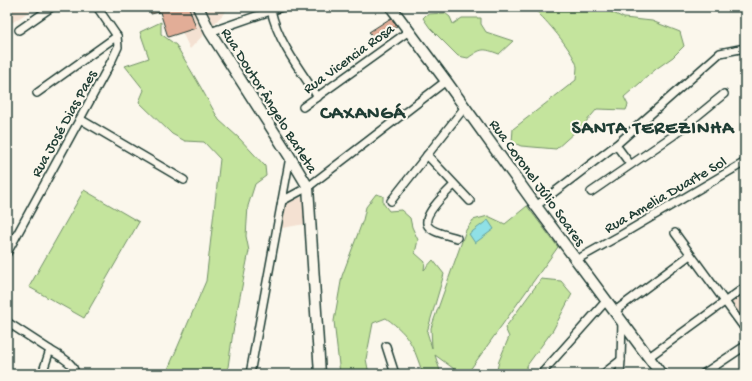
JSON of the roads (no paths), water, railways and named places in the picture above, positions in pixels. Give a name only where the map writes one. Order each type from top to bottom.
[{"type":"street","points":[[19,30],[52,7]]},
{"type":"street","points":[[37,93],[117,36],[97,7]]},
{"type":"street","name":"Rua Doutor Ângelo Barleta","points":[[198,7],[210,32],[308,187]]},
{"type":"street","points":[[210,32],[282,7]]},
{"type":"street","name":"Rua Coronel Júlio Soares","points":[[391,7],[661,374]]},
{"type":"street","points":[[271,10],[276,28],[282,40],[318,97]]},
{"type":"street","name":"Rua Vicencia Rosa","points":[[303,107],[409,31]]},
{"type":"street","name":"Rua José Dias Paes","points":[[7,253],[112,60],[118,47],[117,36]]},
{"type":"street","points":[[536,206],[616,145],[720,53],[745,48]]},
{"type":"street","points":[[282,201],[308,187],[446,81]]},
{"type":"street","points":[[591,192],[674,135],[724,94]]},
{"type":"street","points":[[391,201],[465,107]]},
{"type":"street","points":[[80,119],[184,180]]},
{"type":"street","points":[[616,145],[630,164]]},
{"type":"street","points":[[427,155],[470,201]]},
{"type":"street","points":[[250,374],[290,157]]},
{"type":"street","name":"Rua Amelia Duarte Sol","points":[[576,260],[745,162]]},
{"type":"street","points":[[454,185],[431,211],[426,220],[431,229],[457,238]]},
{"type":"street","points":[[308,187],[320,374]]},
{"type":"street","points":[[675,233],[745,329]]},
{"type":"street","points":[[615,311],[690,254]]},
{"type":"street","points":[[649,357],[745,287]]},
{"type":"street","points":[[541,374],[607,300]]},
{"type":"street","points":[[620,374],[622,320]]},
{"type":"street","points":[[7,322],[70,364],[74,372]]},
{"type":"street","points":[[386,346],[395,374]]},
{"type":"street","points":[[703,374],[745,346]]},
{"type":"street","points":[[42,374],[50,350]]},
{"type":"street","points":[[603,374],[621,360]]},
{"type":"water","points":[[488,220],[494,229],[475,243],[469,234]]},
{"type":"district","name":"CAXANGÁ","points":[[363,111]]},
{"type":"district","name":"SANTA TEREZINHA","points":[[653,126]]}]
